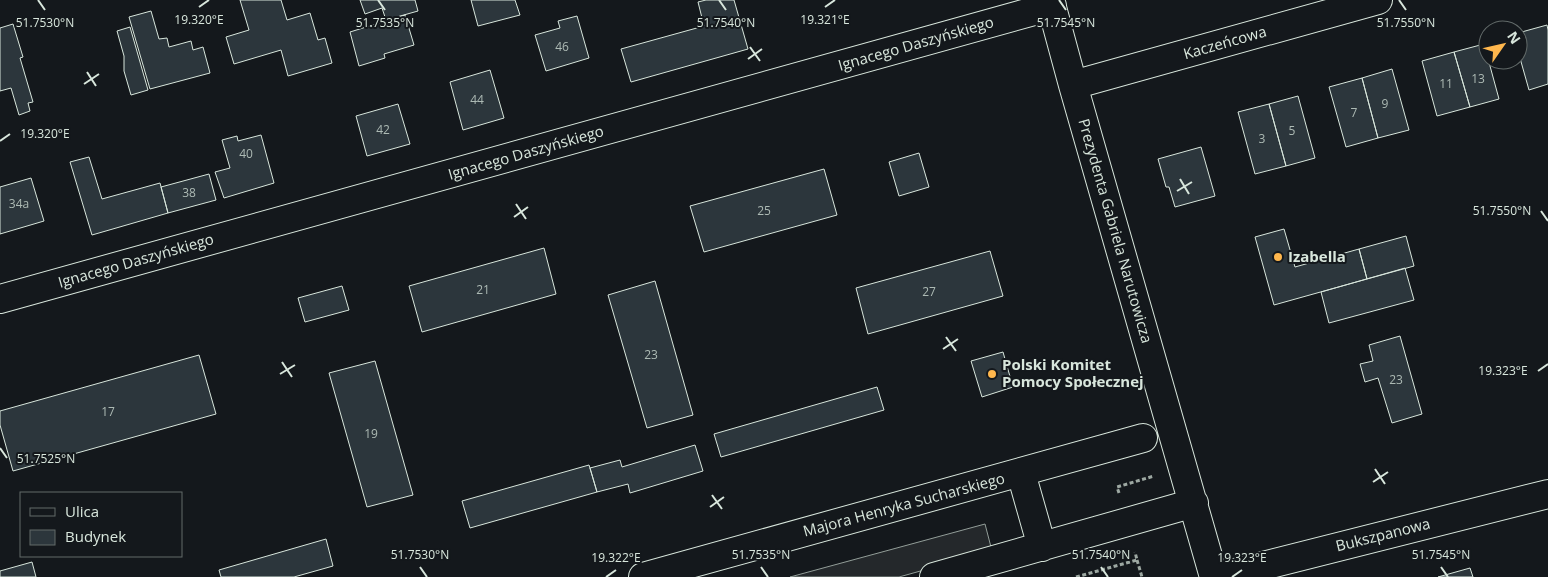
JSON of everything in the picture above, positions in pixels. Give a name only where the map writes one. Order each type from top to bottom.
[{"type":"street","name":"Kaczeńcowa","points":[[1073,85],[1378,0]]},
{"type":"street","name":"Prezydenta Gabriela Narutowicza","points":[[1051,3],[1214,577]]},
{"type":"street","name":"Ignacego Daszyńskiego","points":[[0,299],[1051,3]]},
{"type":"street","name":"Majora Henryka Sucharskiego","points":[[643,577],[1143,438]]},
{"type":"street","name":"Majora Henryka Sucharskiego","points":[[1021,472],[1042,547]]},
{"type":"street","name":"Bukszpanowa","points":[[1219,577],[1548,494]]},
{"type":"street","points":[[934,577],[1194,504]]},
{"type":"path","points":[[1137,560],[1142,577]]},
{"type":"shaded area","points":[[985,524],[992,551],[899,577],[790,577]]},
{"type":"building","points":[[240,0],[281,0],[287,20],[310,13],[318,40],[325,38],[332,63],[288,76],[281,50],[234,64],[226,37],[249,30]]},
{"type":"building","points":[[360,0],[415,0],[418,11],[386,20],[382,8],[365,14]]},
{"type":"building","points":[[471,0],[515,0],[520,15],[478,26]]},
{"type":"building","points":[[706,0],[734,0],[748,49],[631,82],[621,49],[704,26],[698,2]]},
{"type":"building","points":[[151,11],[159,39],[167,38],[169,47],[191,41],[193,50],[203,47],[210,73],[150,89],[129,17]]},
{"type":"building","points":[[405,15],[414,45],[384,54],[385,58],[359,66],[350,32]]},
{"type":"building","points":[[577,16],[589,58],[546,71],[535,35],[560,28],[558,21]]},
{"type":"building","points":[[13,24],[23,57],[20,58],[33,102],[28,103],[30,111],[19,115],[11,88],[0,91],[0,28]]},
{"type":"building","points":[[1547,25],[1548,30],[1548,84],[1529,90],[1523,70],[1528,70],[1528,30]]},
{"type":"building","points":[[130,27],[148,90],[131,95],[124,71],[124,56],[117,31]]},
{"type":"building","points":[[1478,46],[1478,70],[1491,70],[1499,99],[1470,107],[1454,52]]},
{"type":"building","points":[[1454,52],[1470,107],[1437,116],[1422,61]]},
{"type":"building","points":[[1392,69],[1409,130],[1378,138],[1362,78]]},
{"type":"building","points":[[490,70],[504,118],[463,130],[450,82]]},
{"type":"building","points":[[1362,78],[1378,138],[1346,147],[1329,87]]},
{"type":"building","points":[[1298,96],[1315,158],[1286,166],[1269,104]]},
{"type":"building","points":[[398,104],[410,144],[367,156],[356,116]]},
{"type":"building","points":[[1269,104],[1286,166],[1255,174],[1238,112]]},
{"type":"building","points":[[261,135],[274,183],[224,198],[215,172],[230,168],[222,140],[237,136],[238,141]]},
{"type":"building","points":[[1201,147],[1215,196],[1175,207],[1169,187],[1166,187],[1158,159]]},
{"type":"building","points":[[919,153],[929,187],[899,196],[889,162]]},
{"type":"building","points":[[89,157],[102,199],[160,183],[168,213],[92,235],[70,162]]},
{"type":"building","points":[[824,169],[837,215],[704,252],[690,206]]},
{"type":"building","points":[[209,174],[216,200],[168,213],[161,187]]},
{"type":"building","points":[[31,178],[44,221],[0,234],[0,187]]},
{"type":"building","points":[[1284,229],[1295,267],[1359,249],[1367,279],[1274,305],[1255,237]]},
{"type":"building","points":[[1406,236],[1414,266],[1367,279],[1359,249]]},
{"type":"building","points":[[544,248],[556,294],[422,332],[409,286]]},
{"type":"building","points":[[990,251],[1003,296],[868,334],[856,288]]},
{"type":"building","points":[[1405,268],[1414,300],[1329,323],[1321,292]]},
{"type":"building","points":[[655,281],[693,415],[647,428],[608,295]]},
{"type":"building","points":[[342,286],[349,310],[305,322],[298,298]]},
{"type":"building","points":[[1400,336],[1422,414],[1392,423],[1378,378],[1365,382],[1360,364],[1373,361],[1369,345]]},
{"type":"building","name":"Polski Komitet Pomocy Społecznej","points":[[1003,352],[1013,387],[982,397],[971,361]]},
{"type":"building","points":[[199,355],[216,414],[13,471],[0,425],[0,411]]},
{"type":"building","points":[[375,361],[413,495],[367,507],[329,373]]},
{"type":"building","points":[[877,387],[884,410],[721,457],[714,434]]},
{"type":"building","points":[[695,445],[703,471],[630,493],[628,484],[597,492],[590,468],[620,460],[622,467]]},
{"type":"building","points":[[589,465],[597,492],[470,528],[462,501]]},
{"type":"building","points":[[326,539],[333,566],[294,577],[221,577],[219,570]]},
{"type":"building","points":[[32,562],[36,577],[0,577],[0,571]]},
{"type":"building","points":[[1470,568],[1473,577],[1438,577]]},
{"type":"place","name":"Izabella","points":[[1278,257]]},
{"type":"place","name":"Polski Komitet Pomocy Społecznej","points":[[992,374]]}]
